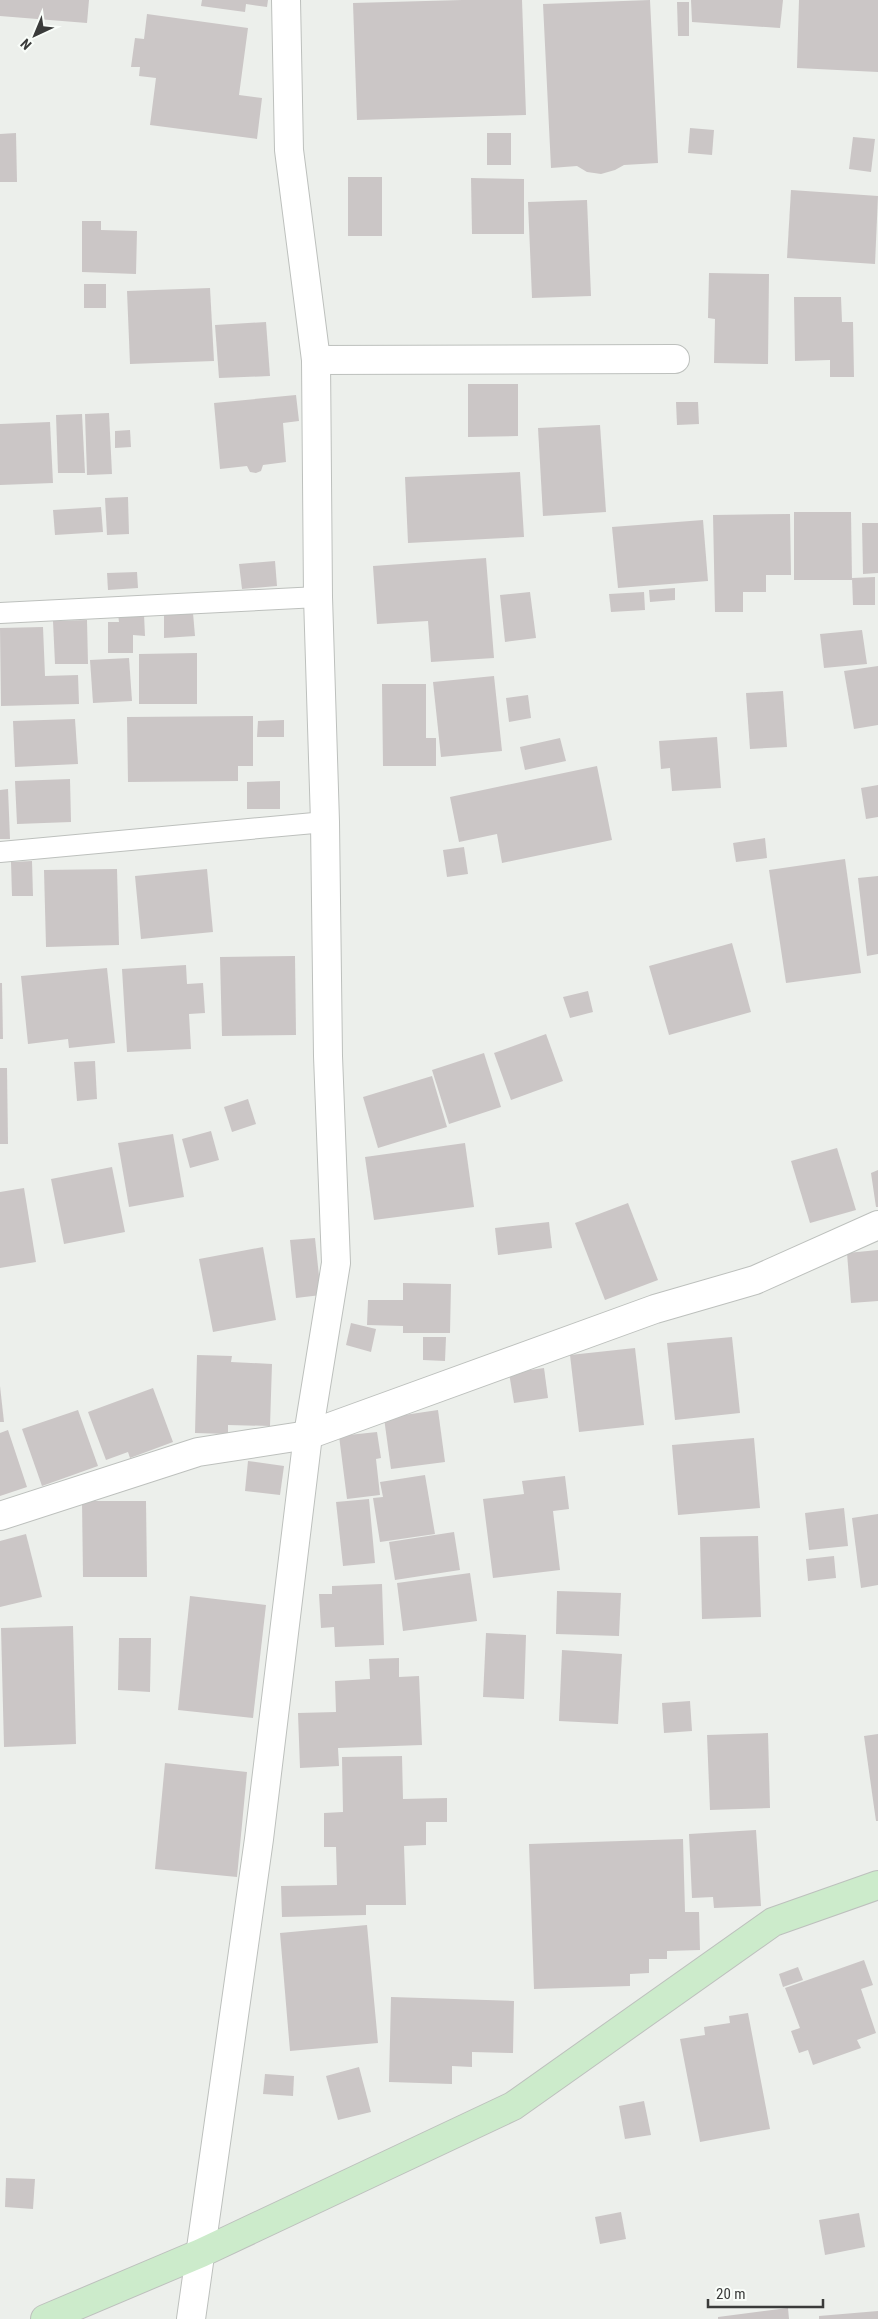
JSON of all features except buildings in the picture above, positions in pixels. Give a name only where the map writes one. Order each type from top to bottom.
[{"type":"street","points":[[192,2319],[259,1839],[308,1435],[336,1263],[328,1056],[325,822],[318,596],[316,360],[290,150],[286,0]]},
{"type":"street","points":[[316,360],[675,358]]},
{"type":"street","points":[[0,1516],[198,1452],[308,1435],[655,1309],[755,1280],[878,1225]]},
{"type":"street","points":[[45,2319],[201,2253],[513,2106],[773,1922],[878,1885]]},
{"type":"lane","points":[[0,613],[318,596]]},
{"type":"lane","points":[[0,852],[325,822]]}]
